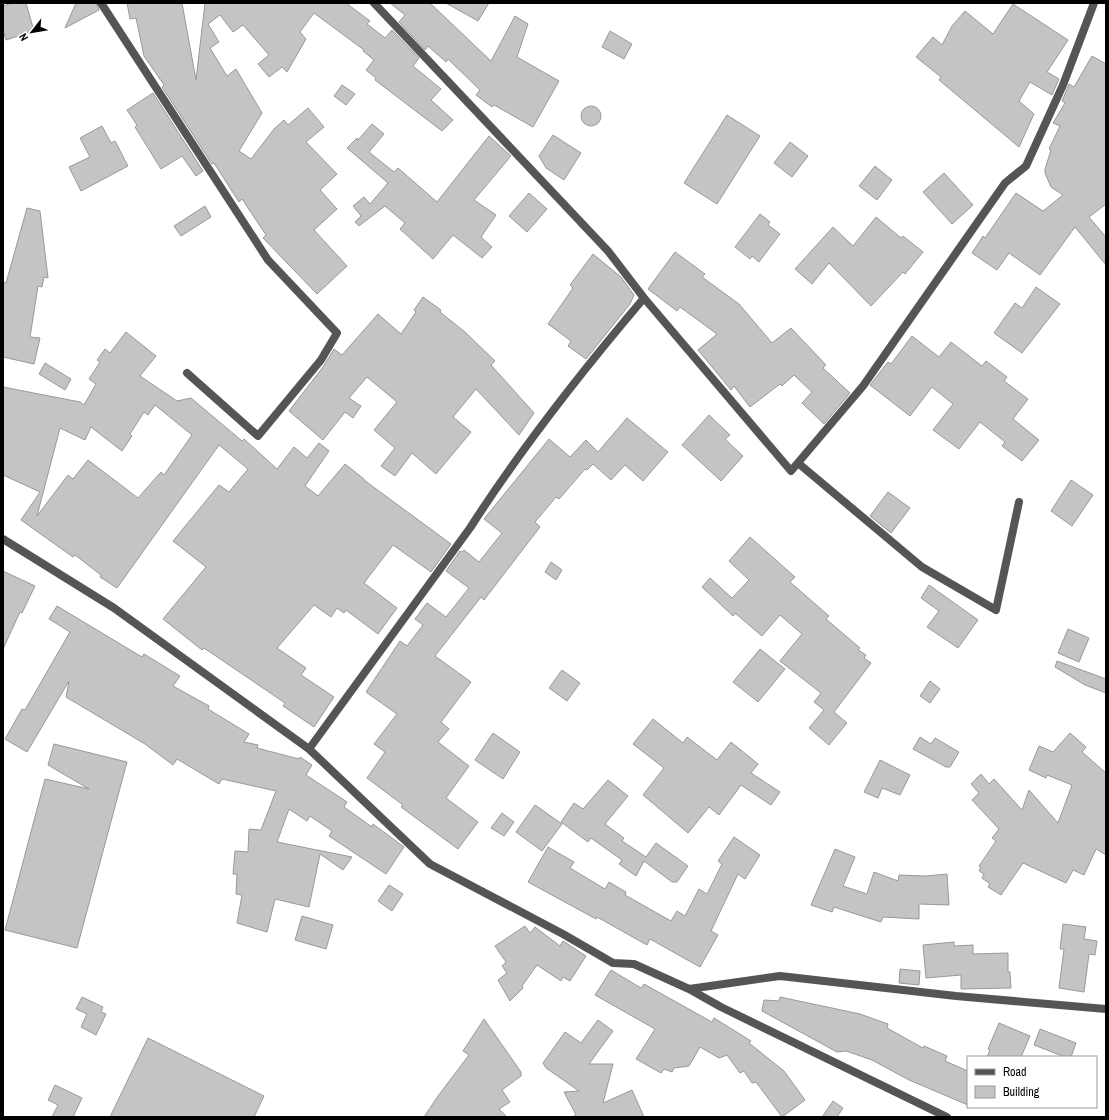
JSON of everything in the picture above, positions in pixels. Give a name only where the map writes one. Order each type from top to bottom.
[{"type":"street","points":[[101,3],[268,260],[337,333],[321,360],[258,436],[187,373]]},
{"type":"street","points":[[374,3],[608,251],[644,298],[791,471],[863,386],[1005,183],[1026,166],[1063,85],[1094,3]]},
{"type":"street","points":[[309,749],[584,369],[644,298]]},
{"type":"street","points":[[798,463],[922,567],[996,610],[1019,502]]},
{"type":"street","points":[[3,539],[114,608],[309,749],[430,864],[556,930],[613,963],[634,964],[689,989],[721,1007],[947,1117]]},
{"type":"street","points":[[689,989],[780,976],[956,996],[1106,1008]]},
{"type":"building","points":[[12,3],[26,3],[34,31],[6,40],[3,31],[3,6]]},
{"type":"building","points":[[76,3],[96,3],[99,10],[65,28]]},
{"type":"building","points":[[127,3],[182,3],[196,80],[205,3],[346,3],[370,21],[367,24],[385,38],[392,30],[419,58],[413,66],[441,89],[431,100],[453,120],[442,131],[375,80],[376,78],[366,70],[374,60],[363,51],[364,50],[314,13],[300,32],[306,39],[287,72],[282,67],[269,77],[258,64],[269,55],[243,25],[233,32],[220,15],[208,24],[219,42],[210,48],[227,76],[236,69],[262,113],[239,151],[251,159],[274,129],[284,120],[288,125],[308,108],[324,127],[306,142],[337,174],[320,190],[337,209],[314,230],[347,266],[317,294],[263,238],[266,235],[242,199],[239,202],[214,163],[212,164],[162,87],[164,85],[144,56],[136,18],[130,19]]},
{"type":"building","points":[[390,3],[430,3],[491,61],[515,16],[528,24],[517,57],[559,81],[533,127],[494,105],[492,107],[476,95],[480,90],[448,59],[446,62],[428,46],[425,50],[399,22],[405,15]]},
{"type":"building","points":[[446,3],[489,3],[478,21]]},
{"type":"building","points":[[1013,4],[1068,40],[1047,72],[1059,79],[1052,95],[1030,82],[1019,101],[1034,114],[1019,147],[939,80],[941,77],[916,57],[933,37],[942,45],[952,26],[965,11],[993,34]]},
{"type":"building","points":[[610,31],[632,44],[624,59],[602,47]]},
{"type":"building","points":[[1092,56],[1106,64],[1106,204],[1089,217],[1106,237],[1106,265],[1075,227],[1040,275],[1009,253],[997,270],[972,253],[983,236],[985,238],[1016,193],[1043,211],[1063,195],[1051,187],[1045,173],[1051,150],[1049,149],[1060,126],[1053,123],[1065,103],[1062,101],[1069,84],[1074,87]]},
{"type":"building","points":[[342,85],[355,94],[346,105],[334,96]]},
{"type":"building","points":[[153,93],[203,171],[196,176],[182,156],[161,169],[135,127],[137,125],[127,110]]},
{"type":"building","points":[[591,106],[598,109],[601,116],[598,123],[591,126],[584,123],[581,116],[584,109]]},
{"type":"building","points":[[727,115],[760,136],[717,204],[684,183]]},
{"type":"building","points":[[372,124],[384,134],[369,152],[394,172],[398,168],[437,202],[489,136],[511,156],[474,200],[496,215],[481,237],[492,247],[482,258],[453,235],[433,259],[400,229],[405,223],[385,206],[359,226],[355,222],[361,216],[353,206],[364,197],[370,204],[388,183],[347,148],[357,138],[358,140]]},
{"type":"building","points":[[102,126],[111,143],[115,141],[128,166],[81,191],[69,167],[90,157],[80,138]]},
{"type":"building","points":[[553,135],[581,153],[564,180],[546,168],[539,156]]},
{"type":"building","points":[[790,142],[808,156],[792,177],[774,163]]},
{"type":"building","points":[[875,166],[892,180],[877,200],[859,186]]},
{"type":"building","points":[[944,173],[973,205],[952,224],[923,192]]},
{"type":"building","points":[[529,193],[547,209],[527,232],[509,216]]},
{"type":"building","points":[[205,206],[211,217],[181,236],[174,226]]},
{"type":"building","points":[[27,208],[40,211],[48,278],[44,277],[42,287],[38,286],[30,337],[40,338],[34,364],[3,357],[3,282],[6,283]]},
{"type":"building","points":[[760,214],[770,222],[768,225],[780,234],[759,262],[752,256],[750,259],[735,247]]},
{"type":"building","points":[[876,217],[901,238],[903,236],[923,252],[905,274],[903,272],[871,306],[829,263],[812,284],[795,269],[833,227],[853,246]]},
{"type":"building","points":[[675,252],[705,274],[702,277],[739,304],[772,343],[791,328],[826,365],[823,368],[850,393],[824,424],[802,403],[812,392],[794,375],[782,386],[780,384],[750,407],[734,386],[731,390],[698,350],[717,334],[680,307],[677,311],[648,289]]},
{"type":"building","points":[[593,254],[621,277],[634,295],[630,304],[586,359],[568,346],[571,341],[548,324],[573,288],[570,285]]},
{"type":"building","points":[[1036,287],[1060,304],[1022,353],[994,333],[1015,303],[1022,308]]},
{"type":"building","points":[[423,297],[441,310],[440,312],[465,332],[495,361],[491,365],[534,413],[519,435],[476,389],[453,417],[471,432],[436,474],[412,453],[395,476],[381,466],[395,448],[374,430],[397,402],[367,377],[349,398],[361,406],[353,418],[345,412],[323,440],[289,411],[323,367],[334,349],[342,355],[378,314],[401,334],[416,312],[414,310]]},
{"type":"building","points":[[126,332],[156,356],[140,376],[177,401],[191,398],[242,441],[244,439],[277,469],[294,447],[307,458],[319,443],[329,451],[305,486],[318,496],[345,464],[364,480],[451,544],[431,572],[393,545],[364,583],[397,608],[378,634],[346,610],[344,613],[337,608],[331,617],[314,605],[277,648],[306,668],[301,675],[334,697],[314,727],[283,706],[285,703],[204,648],[202,650],[163,619],[206,567],[173,541],[219,485],[229,492],[248,469],[219,445],[117,588],[100,577],[101,575],[75,555],[73,557],[21,520],[40,492],[3,475],[3,387],[80,402],[84,405],[96,384],[89,379],[100,362],[97,360],[105,349],[110,353]],"holes":[[[155,405],[192,435],[164,475],[161,472],[138,498],[88,460],[73,479],[68,475],[37,516],[60,428],[85,440],[91,427],[122,451],[132,436],[130,434],[144,412],[148,415]]]},
{"type":"building","points":[[912,336],[939,357],[951,342],[982,366],[986,361],[1007,377],[1004,381],[1028,399],[1013,419],[1039,440],[1022,461],[1002,446],[1005,442],[980,422],[959,449],[933,430],[953,404],[932,387],[910,416],[870,385],[888,362],[891,364]]},
{"type":"building","points":[[45,363],[71,379],[65,390],[39,374]]},
{"type":"building","points":[[709,415],[730,435],[725,439],[743,456],[721,481],[682,445]]},
{"type":"building","points":[[627,418],[668,452],[643,481],[625,465],[611,480],[593,464],[587,470],[585,469],[559,499],[556,497],[535,522],[540,527],[484,600],[481,597],[435,656],[471,682],[441,722],[449,729],[438,742],[469,766],[446,798],[478,822],[458,849],[401,807],[403,805],[367,778],[385,752],[374,744],[397,714],[366,692],[400,641],[407,646],[423,625],[415,619],[427,603],[446,617],[469,588],[446,571],[460,551],[462,552],[464,550],[479,562],[502,533],[484,519],[549,439],[570,457],[586,440],[598,452]]},
{"type":"building","points":[[1071,480],[1093,495],[1072,526],[1051,511]]},
{"type":"building","points":[[888,492],[910,508],[891,533],[870,516]]},
{"type":"building","points":[[750,537],[795,577],[790,582],[829,616],[826,619],[860,648],[858,650],[866,655],[864,658],[871,663],[834,712],[847,723],[829,745],[809,728],[824,710],[814,702],[821,693],[780,661],[802,634],[780,615],[762,636],[735,613],[733,616],[702,587],[710,578],[732,598],[749,580],[729,561]]},
{"type":"building","points":[[551,562],[562,570],[556,580],[545,572]]},
{"type":"building","points":[[3,571],[35,586],[22,613],[20,612],[3,649]]},
{"type":"building","points":[[929,585],[978,620],[958,648],[927,627],[939,611],[921,598]]},
{"type":"building","points":[[57,606],[142,657],[144,654],[180,676],[173,686],[209,706],[208,709],[249,734],[244,742],[258,745],[257,748],[299,759],[300,757],[312,765],[306,775],[347,802],[344,807],[372,827],[373,824],[404,847],[386,874],[329,836],[332,831],[310,816],[307,821],[289,809],[277,842],[352,857],[343,870],[320,854],[309,907],[275,899],[267,932],[237,923],[242,895],[236,894],[237,874],[233,874],[235,851],[248,852],[249,829],[261,830],[276,791],[222,779],[219,784],[177,759],[173,765],[145,744],[66,697],[69,681],[27,752],[5,739],[22,709],[25,710],[70,632],[49,619]]},
{"type":"building","points":[[1068,629],[1089,638],[1079,662],[1058,653]]},
{"type":"building","points":[[760,649],[785,669],[758,702],[733,682]]},
{"type":"building","points":[[1057,661],[1106,679],[1106,693],[1085,685],[1055,667]]},
{"type":"building","points":[[562,670],[580,683],[567,701],[549,688]]},
{"type":"building","points":[[930,681],[940,689],[930,703],[920,696]]},
{"type":"building","points":[[653,719],[683,743],[687,737],[717,760],[731,742],[758,764],[751,773],[780,792],[771,805],[741,785],[719,815],[709,807],[688,833],[643,795],[664,768],[633,744]]},
{"type":"building","points":[[493,733],[520,752],[503,779],[475,760]]},
{"type":"building","points":[[1070,733],[1086,747],[1082,752],[1106,773],[1106,855],[1096,849],[1084,875],[1073,870],[1066,883],[1023,863],[1001,895],[988,887],[990,884],[982,878],[984,874],[979,871],[981,867],[979,866],[996,841],[992,838],[999,829],[972,800],[979,793],[971,784],[981,774],[989,784],[994,779],[1022,810],[1029,790],[1058,823],[1072,785],[1047,775],[1046,778],[1029,770],[1039,746],[1053,752]]},
{"type":"building","points":[[920,737],[931,744],[935,738],[959,752],[950,767],[946,767],[913,749]]},
{"type":"building","points":[[54,744],[127,762],[77,948],[5,930],[45,779],[89,789],[48,765]]},
{"type":"building","points":[[880,760],[910,775],[900,795],[882,788],[878,798],[864,792]]},
{"type":"building","points":[[608,780],[628,796],[605,824],[624,838],[622,841],[646,857],[656,843],[688,866],[677,882],[672,882],[644,861],[636,876],[619,864],[622,860],[591,838],[588,842],[561,822],[574,803],[583,809]]},
{"type":"building","points":[[535,805],[562,824],[542,851],[516,832]]},
{"type":"building","points":[[502,813],[514,822],[504,836],[491,828]]},
{"type":"building","points":[[734,837],[760,855],[745,879],[738,874],[711,931],[718,935],[700,967],[650,939],[647,945],[597,917],[596,919],[528,882],[548,847],[574,862],[570,868],[605,889],[609,882],[626,892],[625,895],[671,921],[677,911],[685,916],[699,889],[707,894],[722,864],[718,861]]},
{"type":"building","points":[[835,849],[855,857],[843,886],[867,894],[874,872],[898,881],[899,875],[926,876],[947,874],[949,905],[919,904],[919,919],[883,917],[881,922],[834,907],[832,912],[811,905]]},
{"type":"building","points":[[389,885],[403,894],[392,911],[378,901]]},
{"type":"building","points":[[302,916],[333,925],[326,949],[295,940]]},
{"type":"building","points":[[1063,924],[1086,927],[1084,939],[1097,941],[1095,955],[1089,954],[1084,992],[1059,988],[1064,949],[1060,949]]},
{"type":"building","points":[[525,926],[530,933],[535,927],[560,946],[563,941],[586,956],[570,981],[563,977],[561,981],[537,965],[522,986],[523,988],[510,1001],[498,980],[507,973],[502,966],[506,962],[495,946]]},
{"type":"building","points":[[954,942],[954,946],[973,945],[973,954],[1008,953],[1008,972],[1010,972],[1011,988],[961,989],[961,975],[926,978],[923,945]]},
{"type":"building","points":[[900,969],[920,971],[919,985],[899,983]]},
{"type":"building","points":[[611,970],[641,988],[644,984],[712,1022],[714,1018],[751,1041],[749,1043],[784,1071],[805,1100],[782,1117],[756,1082],[752,1083],[744,1071],[740,1073],[727,1055],[719,1058],[700,1047],[689,1066],[674,1068],[672,1072],[664,1069],[661,1073],[636,1059],[655,1029],[595,995]]},
{"type":"building","points":[[82,997],[103,1007],[101,1012],[106,1014],[96,1035],[81,1027],[87,1014],[76,1009]]},
{"type":"building","points":[[780,997],[860,1014],[888,1024],[887,1028],[923,1048],[924,1046],[947,1056],[945,1061],[967,1071],[967,1105],[909,1080],[872,1060],[846,1051],[837,1052],[762,1011],[764,1000],[779,1001]]},
{"type":"building","points":[[484,1019],[521,1072],[521,1076],[502,1090],[510,1102],[499,1109],[507,1117],[424,1117],[469,1055],[463,1051]]},
{"type":"building","points":[[598,1020],[613,1031],[589,1064],[613,1064],[603,1103],[632,1090],[644,1117],[572,1117],[576,1115],[564,1092],[579,1091],[546,1068],[543,1063],[565,1032],[581,1043]]},
{"type":"building","points":[[999,1023],[1030,1036],[1021,1056],[987,1056],[990,1050],[988,1049]]},
{"type":"building","points":[[1040,1029],[1076,1043],[1071,1056],[1062,1056],[1034,1045]]},
{"type":"building","points":[[148,1038],[264,1096],[254,1117],[110,1117]]},
{"type":"building","points":[[55,1085],[82,1098],[73,1117],[52,1117],[58,1105],[48,1100]]},
{"type":"building","points":[[833,1101],[843,1108],[837,1117],[822,1117]]}]
